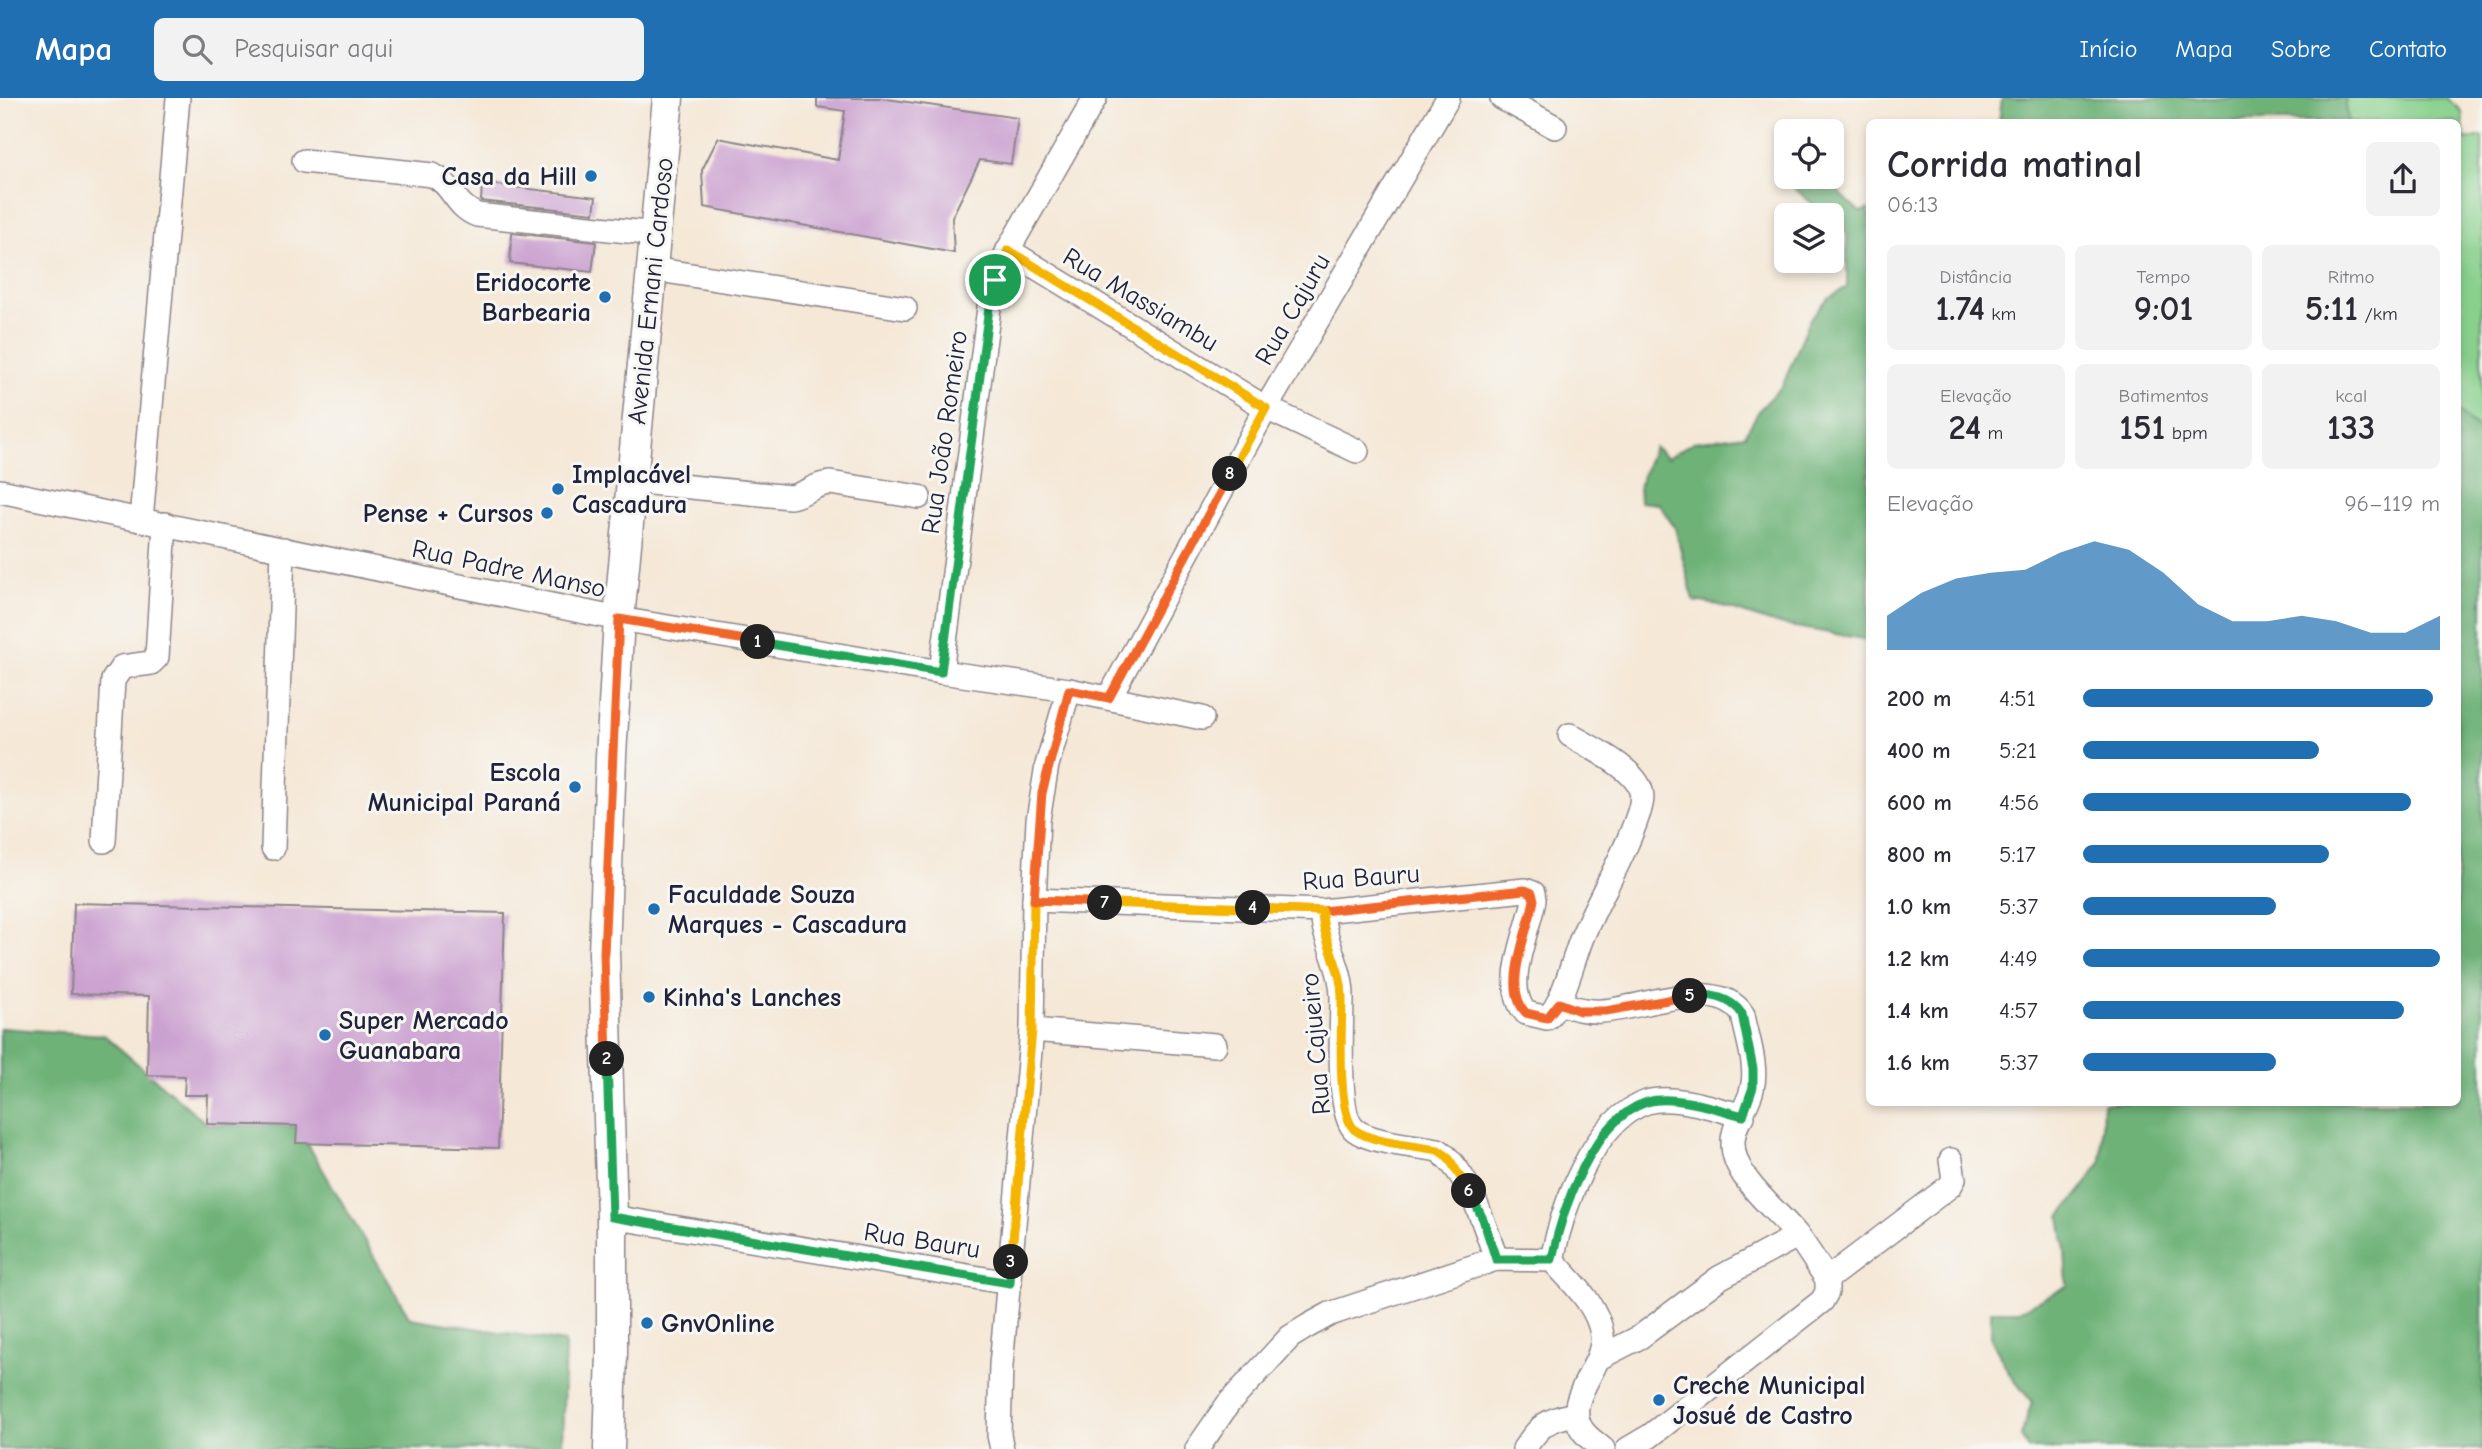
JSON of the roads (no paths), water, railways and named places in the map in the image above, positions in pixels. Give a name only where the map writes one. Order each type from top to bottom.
[{"type":"main road","name":"Avenida Ernani Cardoso","points":[[608,1449],[612,1353],[612,1217],[604,953],[619,619],[668,98]]},
{"type":"street","points":[[141,520],[178,98]]},
{"type":"street","name":"Rua João Romeiro","points":[[941,672],[989,308],[995,280],[1008,250],[1095,98]]},
{"type":"street","name":"Rua Cajuru","points":[[1109,698],[1266,408],[1448,98]]},
{"type":"street","points":[[1502,98],[1555,127]]},
{"type":"street","points":[[304,161],[432,175],[445,183],[460,205],[477,215],[656,234]]},
{"type":"street","name":"Rua Massiambu","points":[[1008,250],[1266,408],[1357,452]]},
{"type":"street","points":[[652,269],[905,307]]},
{"type":"street","points":[[631,481],[790,497],[830,483],[919,497]]},
{"type":"street","name":"Rua Padre Manso","points":[[0,491],[619,619],[941,672],[1069,690],[1202,718]]},
{"type":"street","points":[[104,841],[113,680],[121,667],[151,663],[158,654],[165,524]]},
{"type":"street","points":[[273,848],[283,550]]},
{"type":"street","name":"Rua Bauru","points":[[612,1217],[1010,1283],[1032,1030],[1034,900],[1042,793],[1069,690]]},
{"type":"street","points":[[1570,735],[1617,764],[1633,778],[1640,788],[1642,801],[1629,838],[1584,933],[1559,1003],[1580,1011],[1594,1012],[1700,994],[1730,1002],[1742,1014],[1753,1069],[1753,1087],[1732,1143],[1740,1169],[1749,1183],[1797,1236],[1827,1279],[1827,1292],[1822,1301],[1650,1436],[1628,1449]]},
{"type":"street","name":"Rua Bauru","points":[[1034,900],[1322,911],[1525,890],[1532,893],[1534,900],[1515,978],[1519,1002],[1526,1013],[1543,1019],[1550,1017],[1559,1003]]},
{"type":"street","name":"Rua Cajueiro","points":[[1322,911],[1324,933],[1342,978],[1343,1085],[1346,1114],[1351,1125],[1366,1136],[1438,1150],[1448,1157],[1476,1204],[1496,1259]]},
{"type":"street","points":[[1032,1030],[1216,1045]]},
{"type":"street","points":[[1552,1259],[1568,1201],[1603,1136],[1615,1122],[1647,1102],[1660,1101],[1697,1104],[1743,1116]]},
{"type":"street","points":[[1827,1279],[1950,1186],[1954,1179],[1951,1160]]},
{"type":"street","points":[[1599,1358],[1640,1337],[1719,1278],[1797,1236]]},
{"type":"street","points":[[1197,1449],[1228,1404],[1290,1337],[1330,1314],[1496,1259],[1552,1259]]},
{"type":"street","points":[[1552,1259],[1594,1310],[1602,1331],[1603,1345],[1599,1358],[1577,1403],[1576,1414],[1584,1432],[1603,1449]]},
{"type":"street","points":[[1002,1449],[999,1434],[999,1394],[1010,1283]]},
{"type":"street","points":[[1524,1449],[1538,1427],[1549,1420],[1576,1414]]},
{"type":"place","name":"Casa da Hill","points":[[591,176]]},
{"type":"place","name":"Eridocorte Barbearia","points":[[605,297]]},
{"type":"place","name":"Implacável Cascadura","points":[[558,489]]},
{"type":"place","name":"Pense + Cursos","points":[[547,513]]},
{"type":"place","name":"Escola Municipal Paraná","points":[[575,787]]},
{"type":"place","name":"Faculdade Souza Marques - Cascadura","points":[[654,909]]},
{"type":"place","name":"Kinha's Lanches","points":[[649,997]]},
{"type":"place","name":"Super Mercado Guanabara","points":[[325,1035]]},
{"type":"place","name":"GnvOnline","points":[[647,1323]]},
{"type":"place","name":"Creche Municipal Josué de Castro","points":[[1659,1400]]}]
